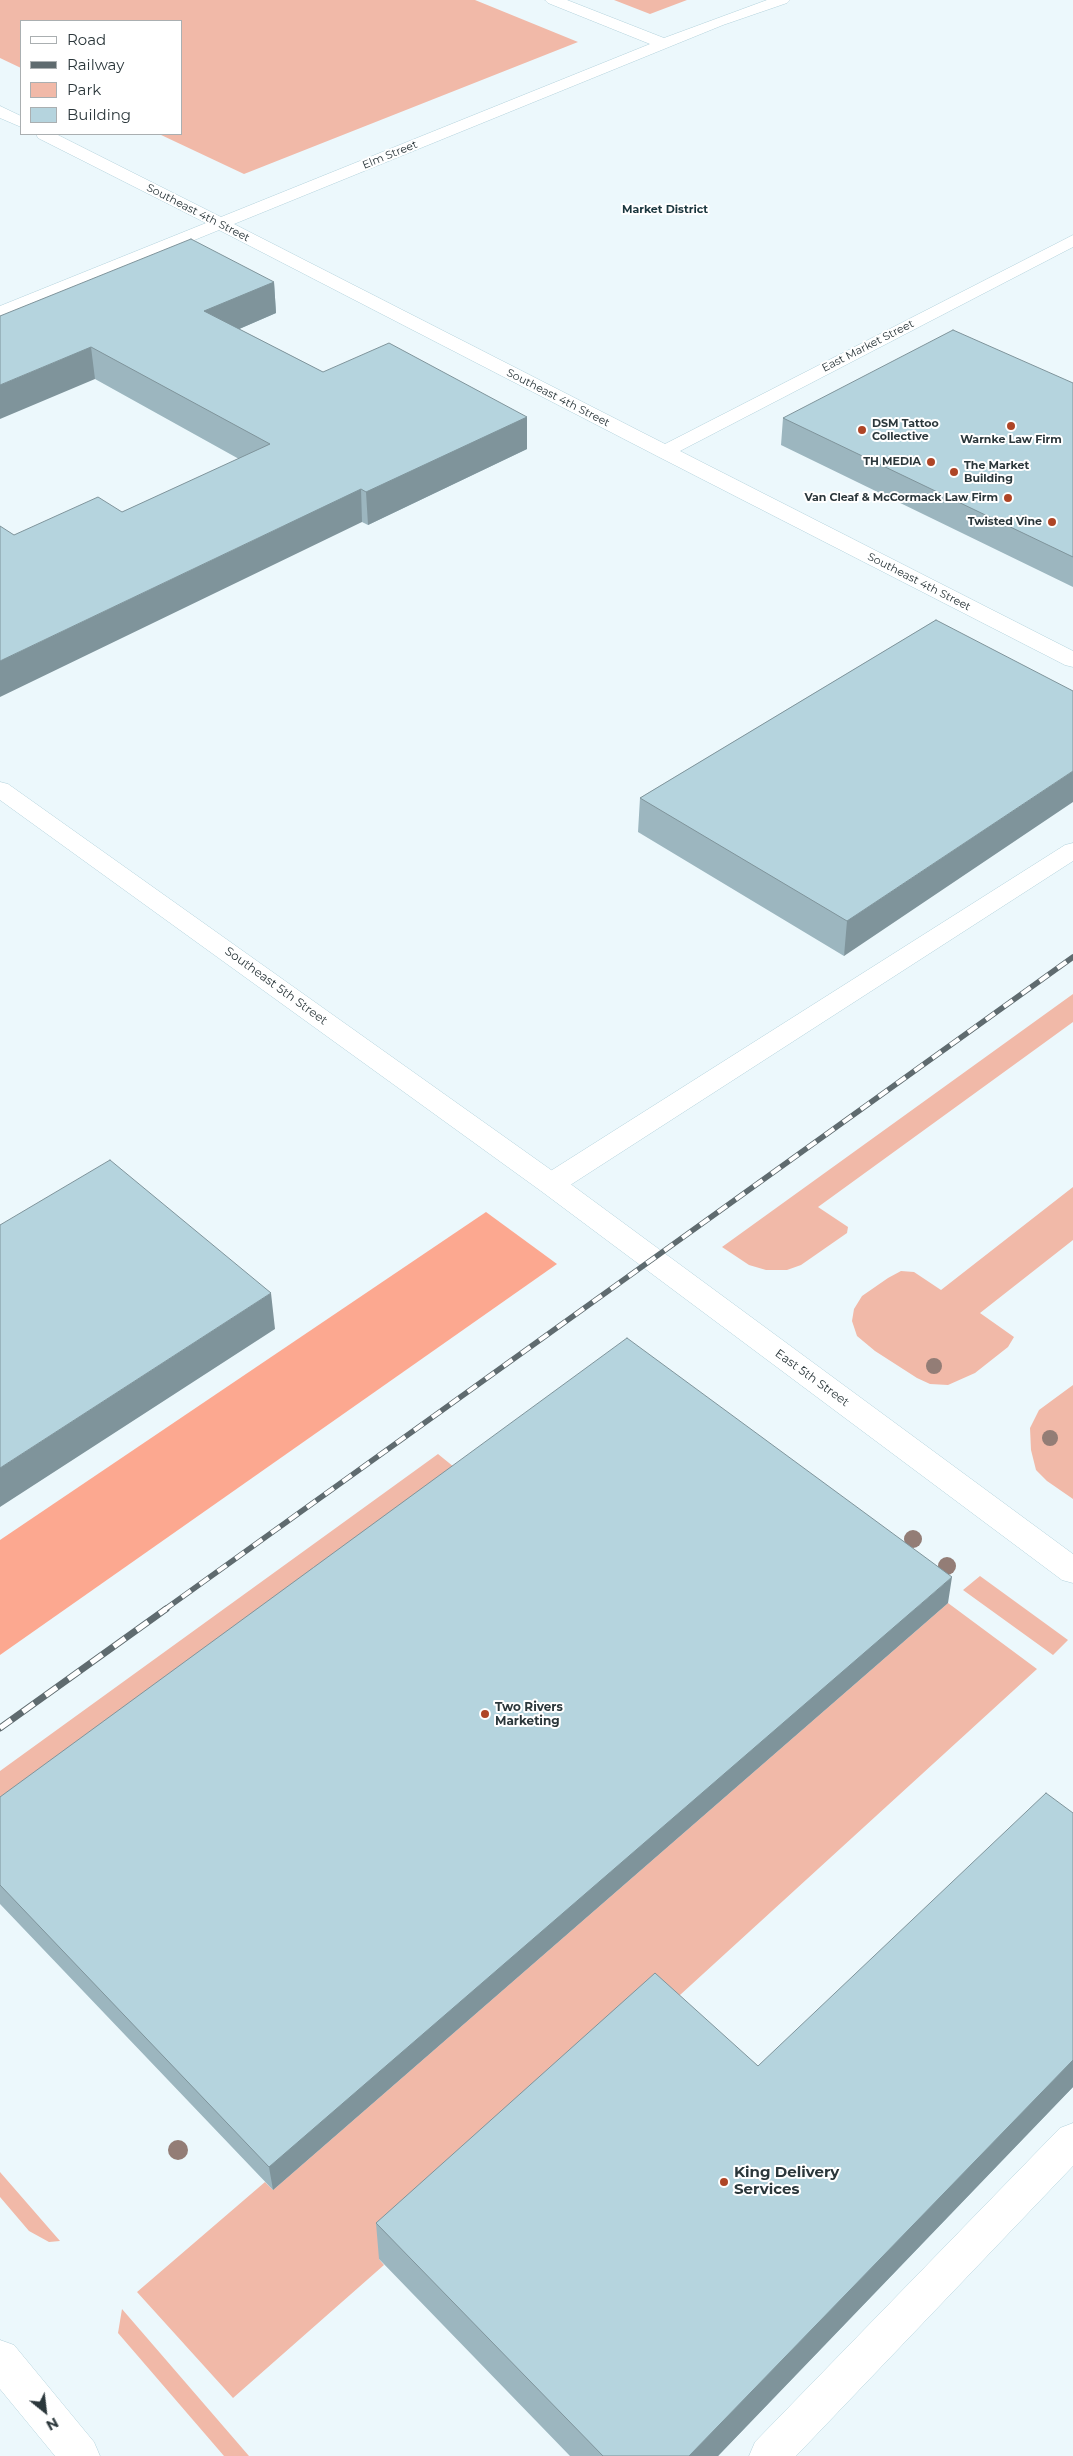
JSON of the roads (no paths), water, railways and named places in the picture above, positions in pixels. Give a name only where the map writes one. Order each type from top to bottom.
[{"type":"street","points":[[553,0],[664,44]]},
{"type":"street","name":"Elm Street","points":[[0,313],[743,12],[782,0]]},
{"type":"street","points":[[0,111],[20,121]]},
{"type":"street","name":"Southeast 4th Street","points":[[46,135],[1073,660]]},
{"type":"street","name":"East Market Street","points":[[664,452],[1073,240]]},
{"type":"street","name":"Southeast 5th Street","points":[[2,792],[551,1184]]},
{"type":"street","points":[[551,1184],[1073,850]]},
{"type":"street","name":"East 5th Street","points":[[551,1184],[1073,1571]]},
{"type":"street","points":[[768,2456],[1073,2140]]},
{"type":"street","points":[[0,2358],[80,2456]]},
{"type":"railway","points":[[164,1610],[1073,957]]},
{"type":"railway","points":[[0,1728],[166,1609]]},
{"type":"place","name":"Warnke Law Firm","points":[[1011,426]]},
{"type":"place","name":"DSM Tattoo Collective","points":[[862,430]]},
{"type":"place","name":"TH MEDIA","points":[[931,462]]},
{"type":"place","name":"The Market Building","points":[[954,472]]},
{"type":"place","name":"Van Cleaf & McCormack Law Firm","points":[[1008,498]]},
{"type":"place","name":"Twisted Vine","points":[[1052,522]]},
{"type":"place","name":"Two Rivers Marketing","points":[[485,1714]]},
{"type":"place","name":"King Delivery Services","points":[[724,2182]]},
{"type":"district","name":"Market District","points":[[665,210]]}]
